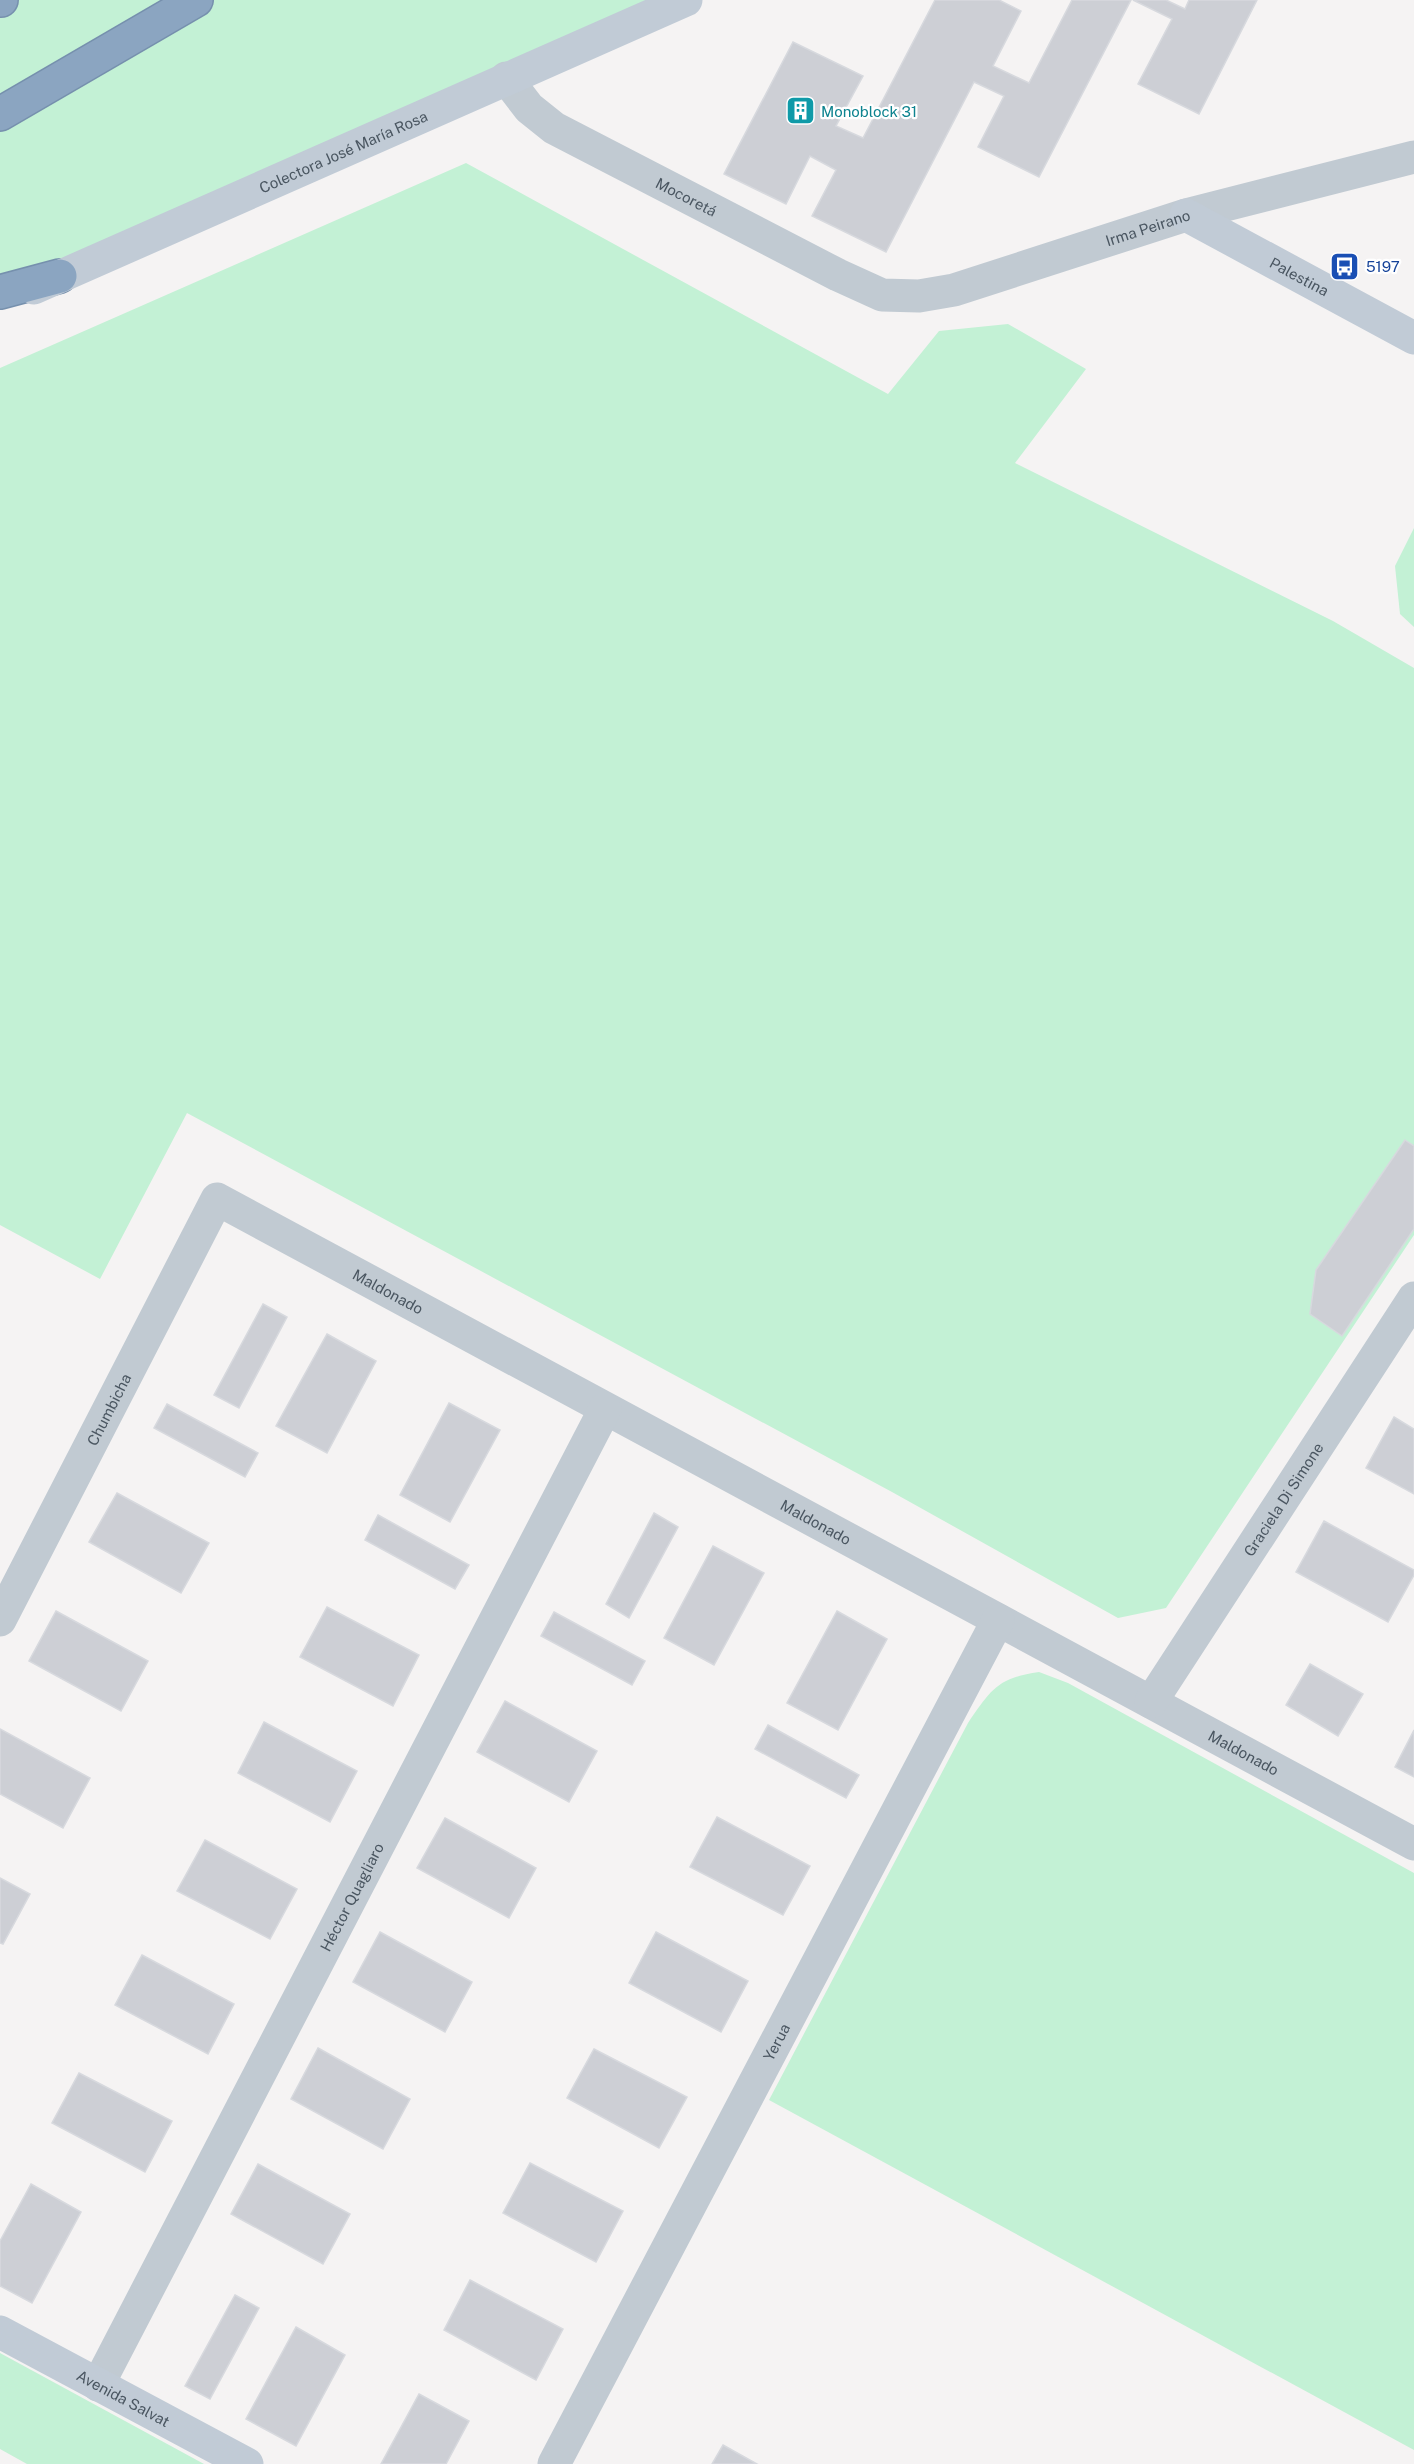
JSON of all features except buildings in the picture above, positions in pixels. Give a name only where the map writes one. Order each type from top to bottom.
[{"type":"highway","points":[[0,114],[14,108],[196,0]]},
{"type":"highway","points":[[0,292],[60,276]]},
{"type":"main road","name":"Colectora José María Rosa","points":[[0,303],[686,0]]},
{"type":"main road","name":"Palestina","points":[[1186,215],[1414,338]]},
{"type":"main road","name":"Avenida Salvat","points":[[0,2332],[247,2464]]},
{"type":"street","name":"Mocoretá","points":[[506,78],[530,108],[554,128],[838,275],[882,295]]},
{"type":"street","name":"Irma Peirano","points":[[882,295],[919,296],[954,290],[1186,215],[1414,158]]},
{"type":"street","name":"Maldonado","points":[[217,1199],[1414,1844]]},
{"type":"street","name":"Chumbicha","points":[[0,1620],[217,1199]]},
{"type":"street","name":"Graciela Di Simone","points":[[1151,1702],[1414,1298]]},
{"type":"street","name":"Héctor Quagliaro","points":[[98,2385],[606,1409]]},
{"type":"street","name":"Yerua","points":[[554,2464],[998,1620]]},
{"type":"green space","points":[[0,0],[686,0],[0,304]]},
{"type":"green space","points":[[466,163],[888,394],[939,331],[1008,324],[1086,369],[1015,463],[1333,621],[1414,668],[1414,1235],[1166,1608],[1118,1618],[892,1492],[187,1113],[100,1279],[0,1225],[0,368]]},
{"type":"green space","points":[[1414,528],[1414,627],[1400,614],[1395,566]]},
{"type":"green space","points":[[1039,1672],[1068,1683],[1414,1873],[1414,2450],[769,2100],[968,1723],[996,1687],[1013,1678]]},
{"type":"green space","points":[[0,2353],[204,2464],[27,2464],[0,2449]]},
{"type":"place","name":"Monoblock 31","points":[[800,111]]},
{"type":"place","name":"5197","points":[[1345,266]]}]
